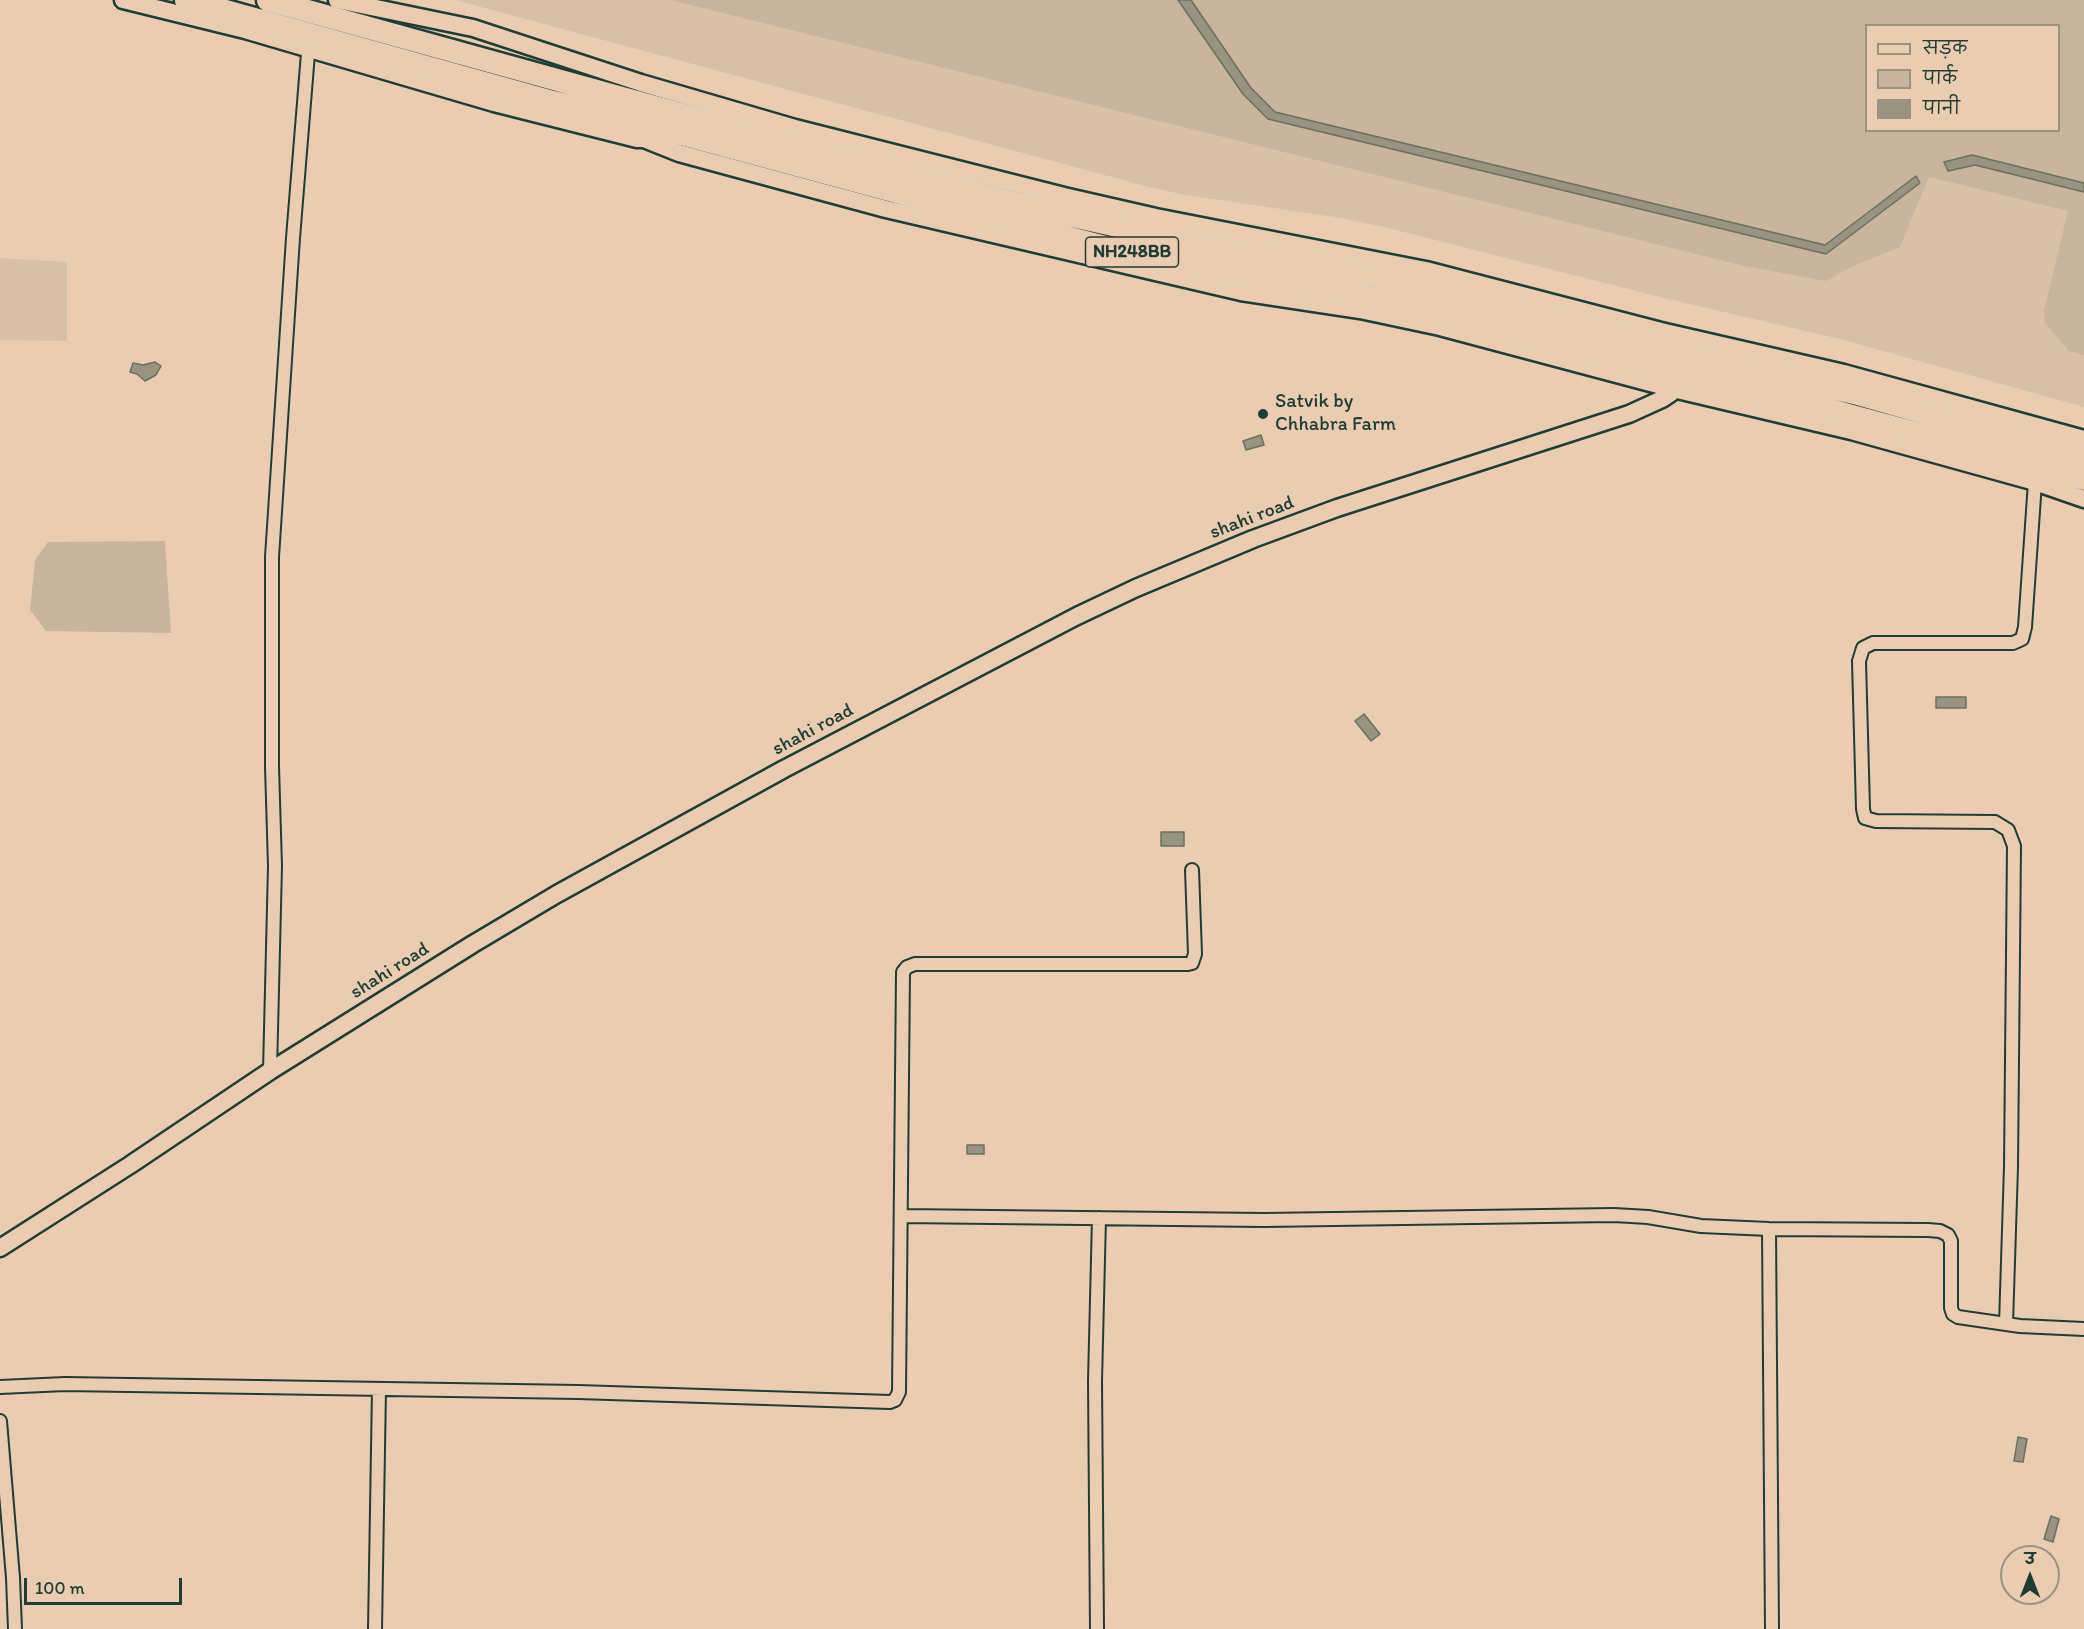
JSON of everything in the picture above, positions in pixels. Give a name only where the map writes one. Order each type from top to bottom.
[{"type":"highway","name":"NH248BB","points":[[186,0],[309,41],[542,99],[646,132],[847,180],[1105,247],[1408,306],[1812,405],[2084,479]]},
{"type":"highway","name":"NH248BB","points":[[268,0],[814,151],[1015,203],[1193,243],[1410,284],[1678,373],[1854,393],[2084,458]]},
{"type":"street","points":[[123,0],[309,41],[272,557],[272,767],[275,866],[270,1071]]},
{"type":"street","points":[[337,0],[473,28],[640,83],[761,118],[1052,193],[1155,218],[1426,270],[1661,331],[1865,378],[2084,440]]},
{"type":"street","points":[[1678,373],[1851,431],[2035,482],[2084,499]]},
{"type":"street","name":"shahi road","points":[[0,1248],[130,1165],[270,1071],[557,894],[784,769],[1077,616],[1136,588],[1253,539],[1337,508],[1629,414],[1668,396],[1678,373]]},
{"type":"street","points":[[2006,1324],[2011,1167],[2014,846],[2008,830],[1995,822],[1876,821],[1865,818],[1859,661],[1863,648],[1873,643],[2013,643],[2022,639],[2025,627],[2035,482]]},
{"type":"street","points":[[0,1387],[65,1384],[606,1392],[890,1402],[895,1400],[899,1392],[903,978],[907,967],[915,964],[1192,963],[1195,954],[1192,870]]},
{"type":"street","points":[[902,1216],[1381,1220],[1614,1215],[1648,1217],[1701,1226],[1940,1231],[1948,1235],[1953,1249],[1951,1300],[1953,1314],[1965,1319],[2006,1324],[2084,1329]]},
{"type":"street","points":[[1097,1629],[1095,1381],[1099,1218]]},
{"type":"street","points":[[1769,1229],[1772,1629]]},
{"type":"street","points":[[375,1629],[379,1389]]},
{"type":"street","points":[[0,1421],[6,1578],[15,1629]]},
{"type":"shaded area","points":[[455,0],[2084,0],[2084,407],[1844,340],[1668,299],[1384,227],[1342,218],[1185,195]]},
{"type":"shaded area","points":[[0,258],[67,262],[67,341],[0,340]]},
{"type":"green space","points":[[670,0],[2084,0],[2084,355],[2069,351],[2045,323],[2044,311],[2068,211],[1929,177],[1900,247],[1853,266],[1826,281],[1744,266]]},
{"type":"green space","points":[[165,541],[171,633],[46,631],[30,610],[35,560],[48,542]]},
{"type":"water","points":[[1178,0],[1191,0],[1251,88],[1275,112],[1825,245],[1916,176],[1920,183],[1826,254],[1268,119],[1243,94]]},
{"type":"water","points":[[1972,155],[2084,183],[2084,192],[1975,165],[1948,171],[1944,162]]},
{"type":"water","points":[[155,362],[161,366],[156,375],[145,381],[137,374],[130,372],[133,363],[143,365]]},
{"type":"water","points":[[1261,435],[1264,445],[1246,450],[1243,441]]},
{"type":"water","points":[[1936,697],[1966,697],[1966,708],[1936,708]]},
{"type":"water","points":[[1364,714],[1380,734],[1371,741],[1355,721]]},
{"type":"water","points":[[1161,832],[1184,832],[1184,846],[1161,846]]},
{"type":"water","points":[[967,1145],[984,1145],[984,1154],[967,1154]]},
{"type":"water","points":[[2018,1437],[2027,1439],[2023,1462],[2014,1461]]},
{"type":"water","points":[[2051,1516],[2059,1519],[2053,1542],[2044,1539]]},
{"type":"tunnel","points":[[164,0],[205,11]]},
{"type":"place","name":"Satvik by Chhabra Farm","points":[[1263,414]]}]
